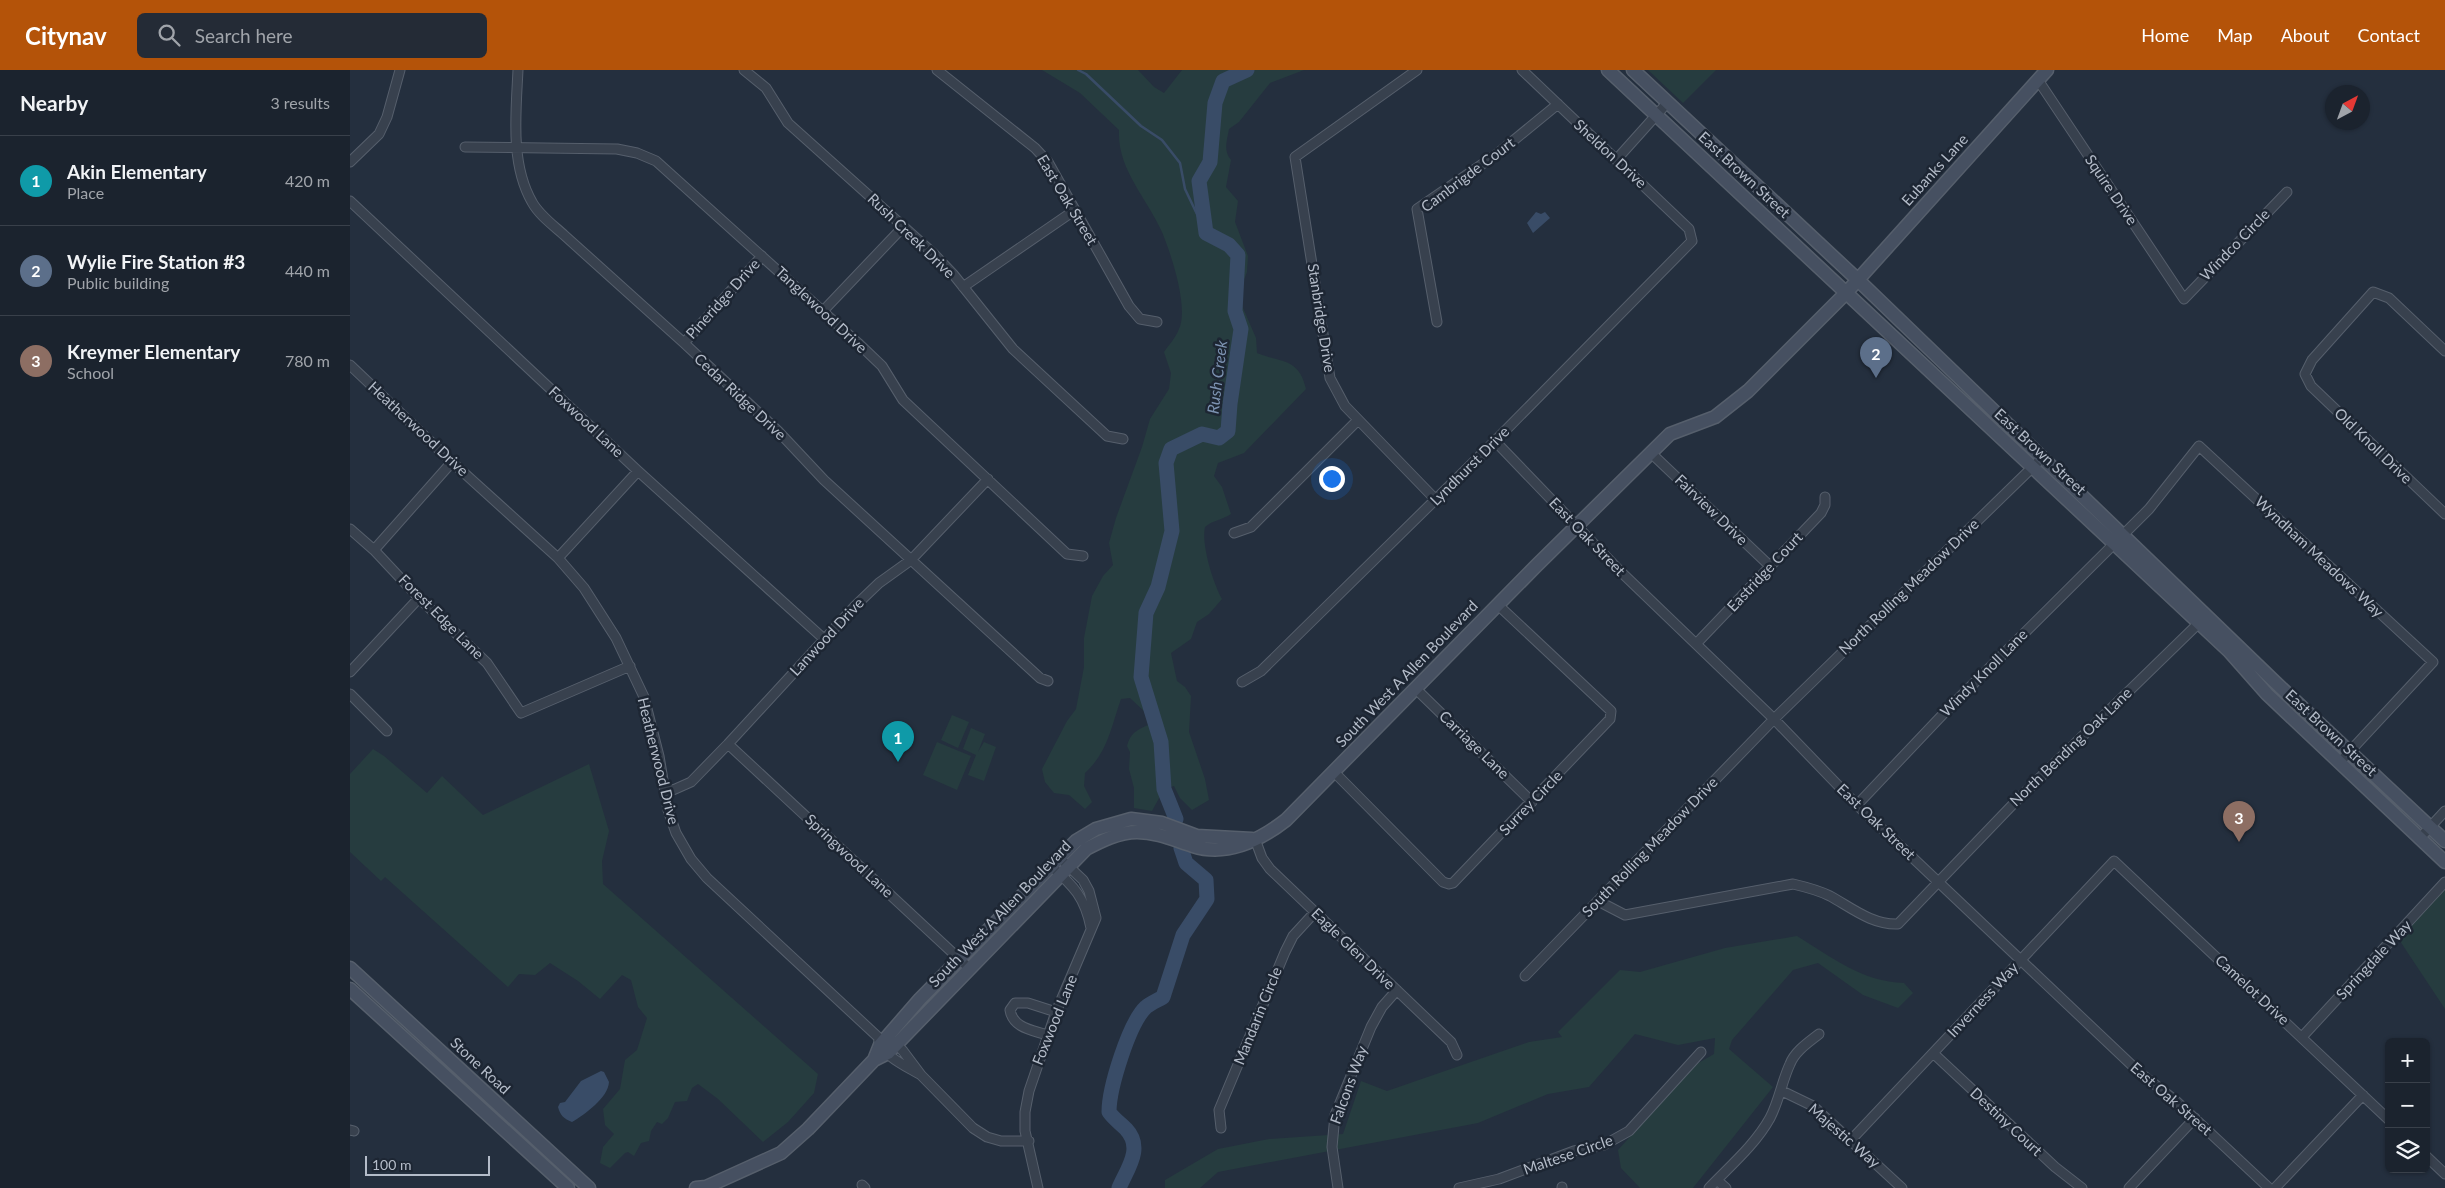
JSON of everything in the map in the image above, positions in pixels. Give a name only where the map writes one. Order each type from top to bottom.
[{"type":"main road","name":"East Brown Street","points":[[1608,70],[2113,543],[2203,619],[2445,841]]},
{"type":"main road","name":"East Brown Street","points":[[1634,70],[1858,280],[2123,534],[2203,619],[2267,694],[2445,862]]},
{"type":"main road","name":"Eubanks Lane","points":[[1651,453],[1670,434],[1715,417],[1736,401],[1846,293],[2047,70]]},
{"type":"main road","name":"South West A Allen Boulevard","points":[[886,1043],[969,968],[1059,866],[1076,842],[1096,830],[1131,819],[1162,823],[1197,836],[1255,839],[1286,820],[1576,526],[1651,453]]},
{"type":"main road","points":[[696,1188],[706,1188],[781,1153],[808,1130],[874,1060],[886,1043],[960,959],[1059,866]]},
{"type":"main road","name":"Stone Road","points":[[350,968],[588,1188]]},
{"type":"main road","name":"Stone Road","points":[[350,989],[568,1188]]},
{"type":"main road","points":[[541,1164],[551,1153]]},
{"type":"street","points":[[350,162],[379,134],[387,117],[400,70]]},
{"type":"street","name":"Cedar Ridge Drive","points":[[518,70],[517,146],[521,172],[532,203],[564,235],[778,431],[824,480],[1040,678],[1048,681]]},
{"type":"street","name":"Rush Creek Drive","points":[[744,70],[766,88],[788,122],[933,253],[963,287],[1013,350],[1107,436],[1123,439]]},
{"type":"street","name":"East Oak Street","points":[[937,70],[1036,148],[1048,162],[1130,306],[1140,319],[1157,322]]},
{"type":"street","name":"Stanbridge Drive","points":[[1417,70],[1295,157],[1330,378],[1345,406],[1436,500]]},
{"type":"street","name":"Sheldon Drive","points":[[1522,70],[1690,229],[1692,241]]},
{"type":"street","name":"Squire Drive","points":[[2038,80],[2184,299]]},
{"type":"street","points":[[1616,160],[1668,102]]},
{"type":"street","name":"Cambrigde Court","points":[[1437,322],[1417,209],[1497,154],[1558,104]]},
{"type":"street","name":"Tanglewood Drive","points":[[465,147],[517,146],[617,149],[637,153],[656,162],[882,366],[903,400],[1067,554],[1084,556]]},
{"type":"street","name":"Windco Circle","points":[[2184,299],[2286,192]]},
{"type":"street","name":"Foxwood Lane","points":[[350,201],[638,471],[824,639]]},
{"type":"street","points":[[963,287],[1075,210]]},
{"type":"street","points":[[823,311],[903,227]]},
{"type":"street","name":"Lyndhurst Drive","points":[[1242,682],[1261,672],[1495,442],[1692,241]]},
{"type":"street","name":"Pineridge Drive","points":[[684,343],[762,256]]},
{"type":"street","name":"Old Knoll Drive","points":[[2445,351],[2389,298],[2373,292],[2312,360],[2305,374],[2311,386],[2445,514]]},
{"type":"street","name":"Heatherwood Drive","points":[[350,365],[452,462],[558,558],[604,618],[630,666],[644,697],[653,727],[666,789],[668,810],[676,833],[691,860],[702,873],[921,1075],[973,1128],[987,1137],[1001,1141],[1029,1141]]},
{"type":"street","points":[[1234,533],[1251,527],[1358,420]]},
{"type":"street","name":"East Oak Street","points":[[1495,442],[1576,526],[1774,718],[1857,805],[2139,1072],[2195,1118],[2269,1188]]},
{"type":"street","name":"Wyndham Meadows Way","points":[[2113,543],[2166,489],[2199,446],[2433,662],[2339,763]]},
{"type":"street","name":"Fairview Drive","points":[[1651,453],[1771,567]]},
{"type":"street","name":"North Rolling Meadow Drive","points":[[1774,718],[2044,457]]},
{"type":"street","points":[[374,550],[452,462]]},
{"type":"street","points":[[558,558],[638,471]]},
{"type":"street","name":"Lanwood Drive","points":[[666,789],[673,790],[691,782],[824,639],[879,583],[911,560],[988,479]]},
{"type":"street","name":"Eastridge Court","points":[[1696,644],[1821,513],[1825,506],[1825,497]]},
{"type":"street","name":"Forest Edge Lane","points":[[350,529],[374,550],[419,598],[487,663],[521,713],[630,666]]},
{"type":"street","name":"Windy Knoll Lane","points":[[1857,805],[1947,710],[2113,543]]},
{"type":"street","points":[[350,672],[419,598]]},
{"type":"street","name":"Surrey Circle","points":[[1334,772],[1443,882],[1453,883],[1610,719],[1611,711],[1498,605]]},
{"type":"street","name":"North Bending Oak Lane","points":[[1598,901],[1626,915],[1793,884],[1811,888],[1828,895],[1865,916],[1884,924],[1898,924],[2019,798],[2203,619]]},
{"type":"street","name":"Carriage Lane","points":[[1415,688],[1532,802]]},
{"type":"street","points":[[350,694],[388,730]]},
{"type":"street","name":"South Rolling Meadow Drive","points":[[1525,976],[1774,718]]},
{"type":"street","name":"Springwood Lane","points":[[728,744],[969,968]]},
{"type":"street","points":[[2420,838],[2445,811]]},
{"type":"street","name":"Eagle Glen Drive","points":[[1255,839],[1262,858],[1270,869],[1451,1042],[1457,1055]]},
{"type":"street","name":"Inverness Way","points":[[1851,1140],[2114,861]]},
{"type":"street","name":"Camelot Drive","points":[[2114,861],[2385,1116]]},
{"type":"street","name":"Foxwood Lane","points":[[1038,1188],[1029,1141],[1025,1131],[1025,1112],[1033,1077],[1047,1035],[1084,951],[1091,929],[1087,909],[1059,866]]},
{"type":"street","name":"Springdale Way","points":[[2302,1037],[2445,882]]},
{"type":"street","name":"Mandarin Circle","points":[[1221,1128],[1219,1110],[1285,952],[1293,936],[1315,912]]},
{"type":"street","name":"Falcons Way","points":[[1338,1188],[1332,1142],[1335,1115],[1370,1026],[1382,1007],[1397,990]]},
{"type":"street","points":[[1047,1035],[1016,1023],[1010,1010],[1015,1003],[1028,1003],[1056,1012]]},
{"type":"street","points":[[1709,1188],[1758,1136],[1770,1118],[1782,1091],[1790,1062],[1803,1046],[1819,1034]]},
{"type":"street","name":"Maltese Circle","points":[[1460,1188],[1498,1179],[1574,1151],[1604,1145],[1629,1132],[1701,1052]]},
{"type":"street","name":"Destiny Court","points":[[1933,1053],[2055,1167],[2082,1188]]},
{"type":"street","name":"Majestic Way","points":[[1782,1091],[1813,1106],[1902,1188]]},
{"type":"street","points":[[2275,1188],[2363,1095]]},
{"type":"street","points":[[2129,1188],[2195,1118]]},
{"type":"street","points":[[2430,1160],[2445,1174]]},
{"type":"street","points":[[1717,1180],[1726,1188]]},
{"type":"green space","points":[[1042,70],[1138,70],[1154,87],[1164,93],[1182,70],[1304,70],[1270,83],[1239,122],[1229,129],[1227,141],[1226,149],[1231,160],[1226,187],[1238,201],[1235,222],[1248,256],[1247,272],[1240,290],[1243,308],[1256,338],[1257,353],[1288,363],[1294,367],[1303,379],[1306,389],[1244,453],[1218,463],[1214,476],[1222,487],[1231,514],[1205,527],[1204,534],[1209,563],[1222,599],[1209,614],[1197,622],[1191,639],[1171,653],[1177,681],[1185,687],[1191,696],[1189,732],[1205,779],[1209,800],[1192,810],[1180,798],[1174,786],[1164,789],[1152,811],[1134,808],[1134,788],[1129,769],[1130,752],[1127,746],[1134,732],[1148,725],[1146,713],[1130,698],[1121,699],[1104,748],[1093,765],[1085,773],[1084,786],[1092,802],[1085,809],[1069,795],[1054,793],[1045,782],[1042,769],[1067,721],[1076,709],[1084,667],[1084,638],[1092,596],[1103,576],[1113,565],[1109,543],[1116,518],[1142,447],[1150,419],[1169,389],[1171,373],[1164,352],[1179,329],[1182,319],[1182,308],[1178,280],[1166,242],[1156,219],[1128,170],[1123,158],[1119,130],[1080,93]]},
{"type":"green space","points":[[1648,70],[1716,70],[1683,103]]},
{"type":"green space","points":[[952,715],[969,722],[958,748],[941,740]]},
{"type":"green space","points":[[971,728],[985,734],[978,752],[984,742],[996,747],[984,781],[968,775],[976,755],[963,749]]},
{"type":"green space","points":[[937,742],[971,756],[957,790],[923,775]]},
{"type":"green space","points":[[373,749],[384,756],[427,793],[442,776],[483,815],[589,764],[609,831],[602,861],[603,884],[818,1074],[814,1093],[788,1122],[763,1142],[718,1099],[698,1084],[692,1088],[687,1101],[675,1102],[668,1118],[662,1124],[657,1122],[651,1131],[649,1141],[641,1143],[634,1156],[628,1152],[625,1153],[610,1168],[600,1163],[603,1147],[614,1134],[605,1125],[603,1109],[620,1089],[625,1060],[637,1050],[647,1018],[638,1007],[631,980],[622,975],[600,999],[578,981],[550,963],[535,975],[519,974],[508,987],[385,877],[381,881],[350,852],[350,774]]},
{"type":"green space","points":[[2445,887],[2445,1009],[2398,938]]},
{"type":"green space","points":[[1797,936],[1848,967],[1889,982],[1904,983],[1913,993],[1898,1008],[1863,995],[1818,963],[1793,970],[1732,1040],[1729,1049],[1773,1087],[1693,1188],[1640,1188],[1621,1168],[1618,1150],[1695,1065],[1714,1054],[1715,1038],[1678,1045],[1635,1034],[1589,1087],[1548,1094],[1478,1123],[1218,1172],[1200,1188],[1165,1188],[1165,1180],[1218,1149],[1269,1139],[1343,1134],[1361,1081],[1387,1091],[1529,1042],[1562,1037],[1558,1032],[1620,970],[1640,972],[1725,948]]},
{"type":"water","points":[[1536,212],[1541,214],[1545,212],[1550,218],[1533,233],[1527,223]]},
{"type":"water","points":[[601,1071],[604,1072],[609,1082],[605,1094],[589,1110],[572,1122],[565,1118],[558,1107],[560,1103],[565,1102],[581,1081]]},
{"type":"waterway","points":[[1078,70],[1086,74],[1141,126],[1162,140],[1180,163],[1185,189],[1206,233]]},
{"type":"waterway","name":"Rush Creek","points":[[1176,819],[1164,789],[1161,742],[1141,677],[1146,613],[1158,587],[1172,531],[1166,463],[1171,449],[1202,434],[1219,438],[1228,431],[1241,329],[1235,311],[1238,255],[1229,245],[1206,233],[1199,181],[1210,162],[1215,103],[1223,81],[1247,70]]},
{"type":"waterway","name":"Rush Creek","points":[[1119,1188],[1132,1158],[1134,1144],[1126,1129],[1109,1112],[1116,1072],[1127,1041],[1140,1015],[1146,1007],[1163,997],[1183,935],[1207,899],[1206,880],[1186,863],[1181,848]]},
{"type":"place","name":"Wylie Fire Station #3","points":[[1876,378]]},
{"type":"place","name":"Akin Elementary","points":[[898,762]]},
{"type":"place","name":"Kreymer Elementary","points":[[2239,842]]}]
